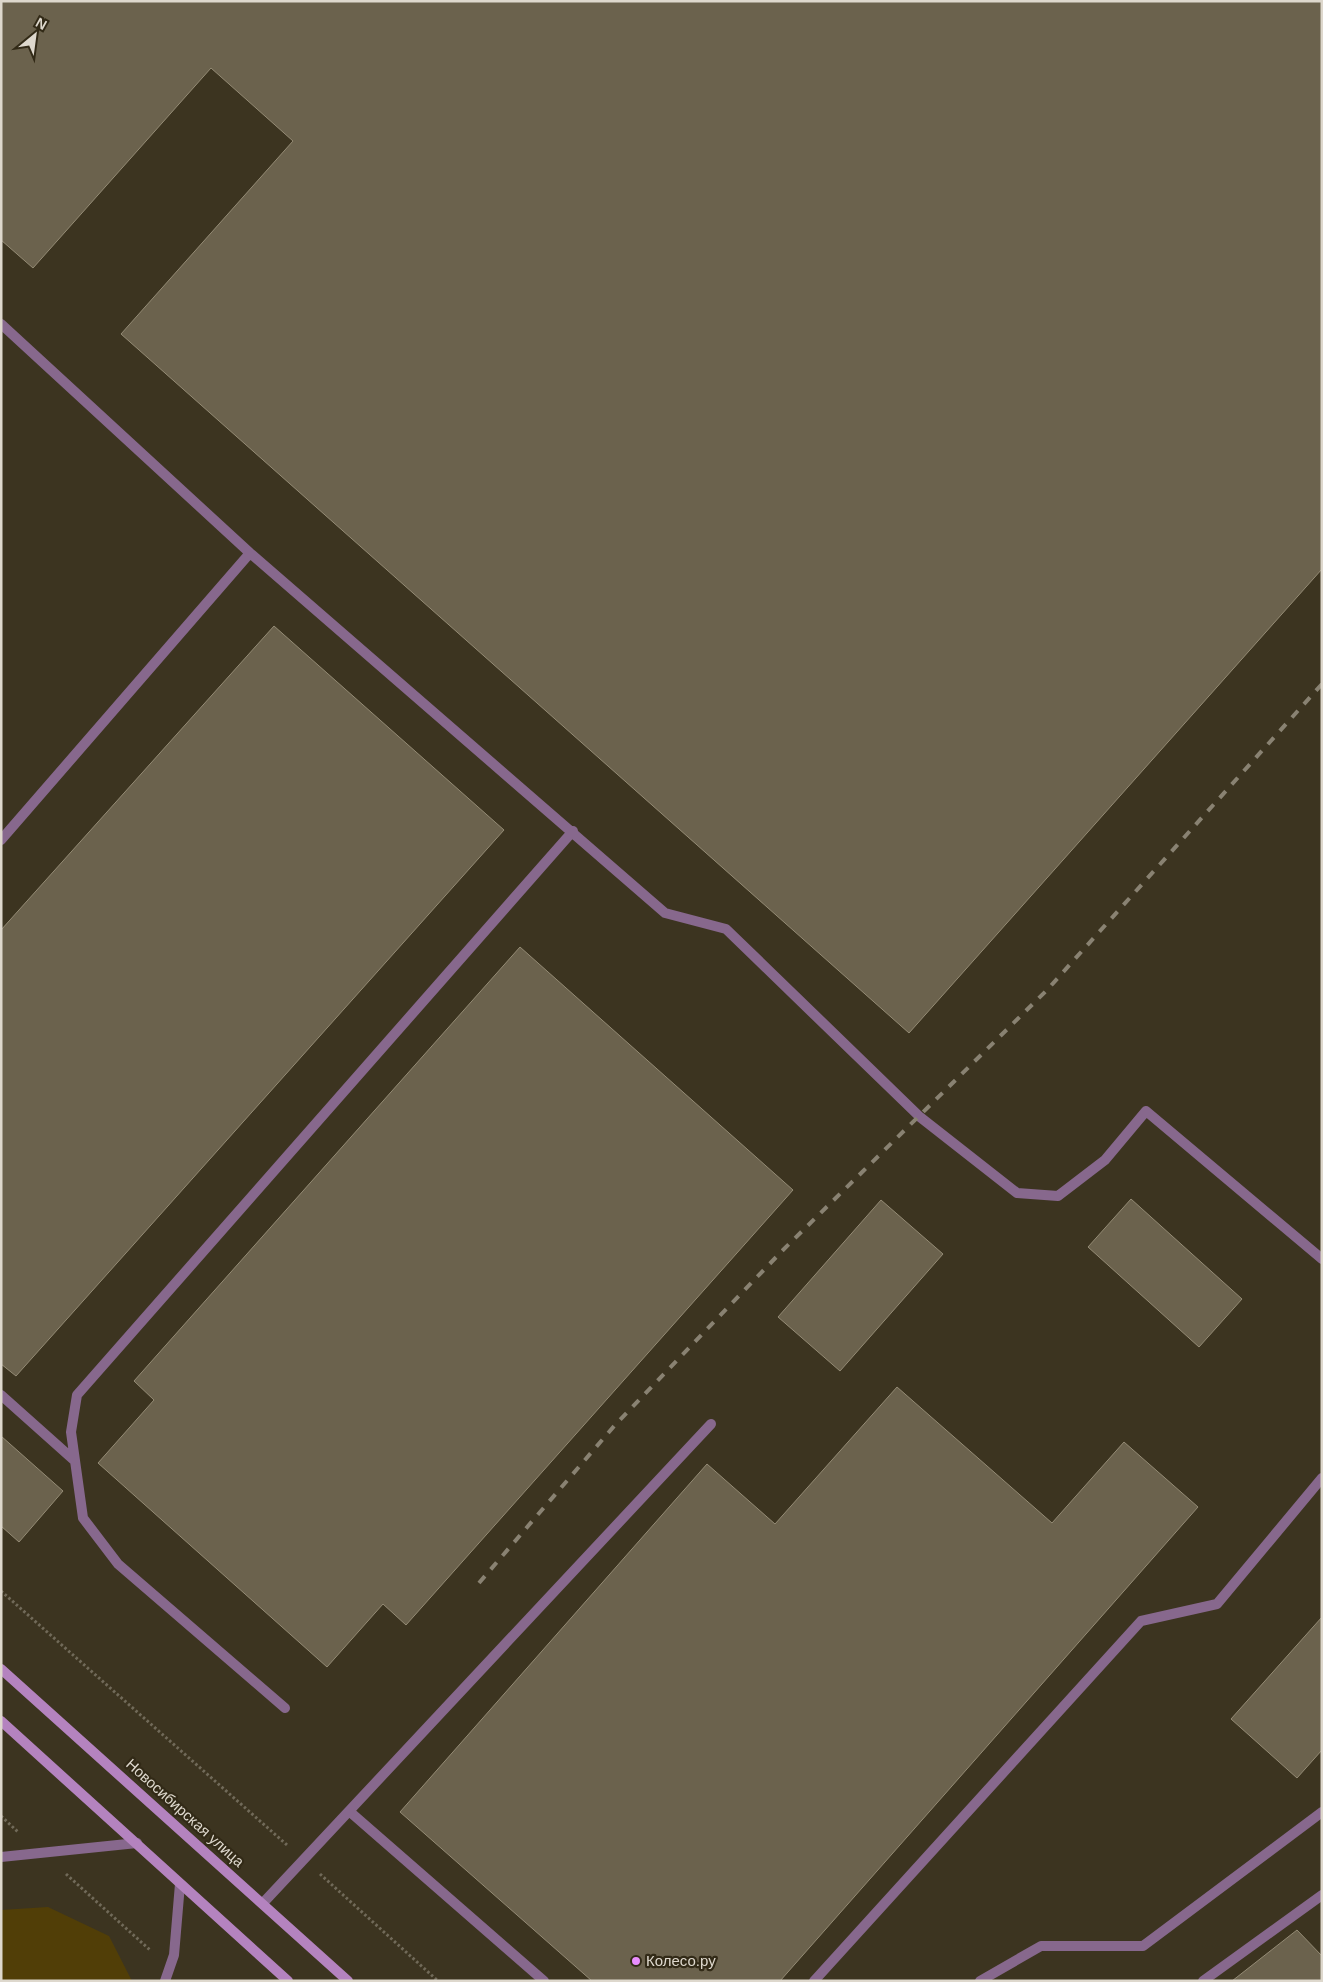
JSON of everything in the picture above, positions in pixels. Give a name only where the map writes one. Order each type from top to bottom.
[{"type":"main road","name":"Новосибирская улица","points":[[1,1669],[348,1981]]},
{"type":"main road","points":[[1,1721],[288,1981]]},
{"type":"lane","points":[[1,324],[250,553],[573,831],[665,914],[726,929],[920,1117],[1017,1193],[1058,1196],[1105,1160],[1146,1111],[1322,1259]]},
{"type":"lane","points":[[1,840],[250,553]]},
{"type":"lane","points":[[285,1708],[118,1564],[83,1518],[71,1432],[77,1395],[573,831]]},
{"type":"lane","points":[[1,1395],[75,1460]]},
{"type":"lane","points":[[263,1903],[711,1424]]},
{"type":"lane","points":[[814,1981],[1141,1621],[1217,1604],[1322,1478]]},
{"type":"lane","points":[[349,1811],[544,1981]]},
{"type":"lane","points":[[980,1981],[1041,1946],[1143,1946],[1322,1812]]},
{"type":"lane","points":[[1,1857],[137,1843]]},
{"type":"lane","points":[[165,1981],[174,1955],[180,1884]]},
{"type":"lane","points":[[1203,1981],[1322,1896]]},
{"type":"path","points":[[1,1590],[438,1981]]},
{"type":"path","points":[[1,1816],[170,1967]]},
{"type":"shaded area","points":[[48,1907],[109,1936],[132,1981],[1,1981],[1,1910]]},
{"type":"building","points":[[1,1],[1322,1],[1322,569],[909,1033],[121,334],[293,141],[211,68],[33,268],[1,240]]},
{"type":"building","points":[[274,626],[504,830],[16,1376],[1,1364],[1,930]]},
{"type":"building","points":[[520,947],[793,1190],[406,1625],[383,1604],[327,1667],[98,1463],[154,1400],[134,1381]]},
{"type":"building","points":[[1131,1199],[1242,1299],[1199,1347],[1088,1247]]},
{"type":"building","points":[[881,1200],[943,1254],[840,1371],[778,1317]]},
{"type":"building","points":[[897,1387],[1052,1523],[1124,1442],[1198,1507],[780,1981],[592,1981],[400,1812],[707,1464],[775,1524]]},
{"type":"building","points":[[1,1436],[63,1491],[19,1542],[1,1526]]},
{"type":"building","points":[[1322,1617],[1322,1750],[1297,1778],[1231,1719]]},
{"type":"building","points":[[1297,1930],[1322,1956],[1322,1981],[1232,1981]]},
{"type":"railway","points":[[479,1583],[615,1425],[783,1250],[1047,990],[1322,684]]},
{"type":"place","name":"Колесо.ру","points":[[636,1961]]}]
